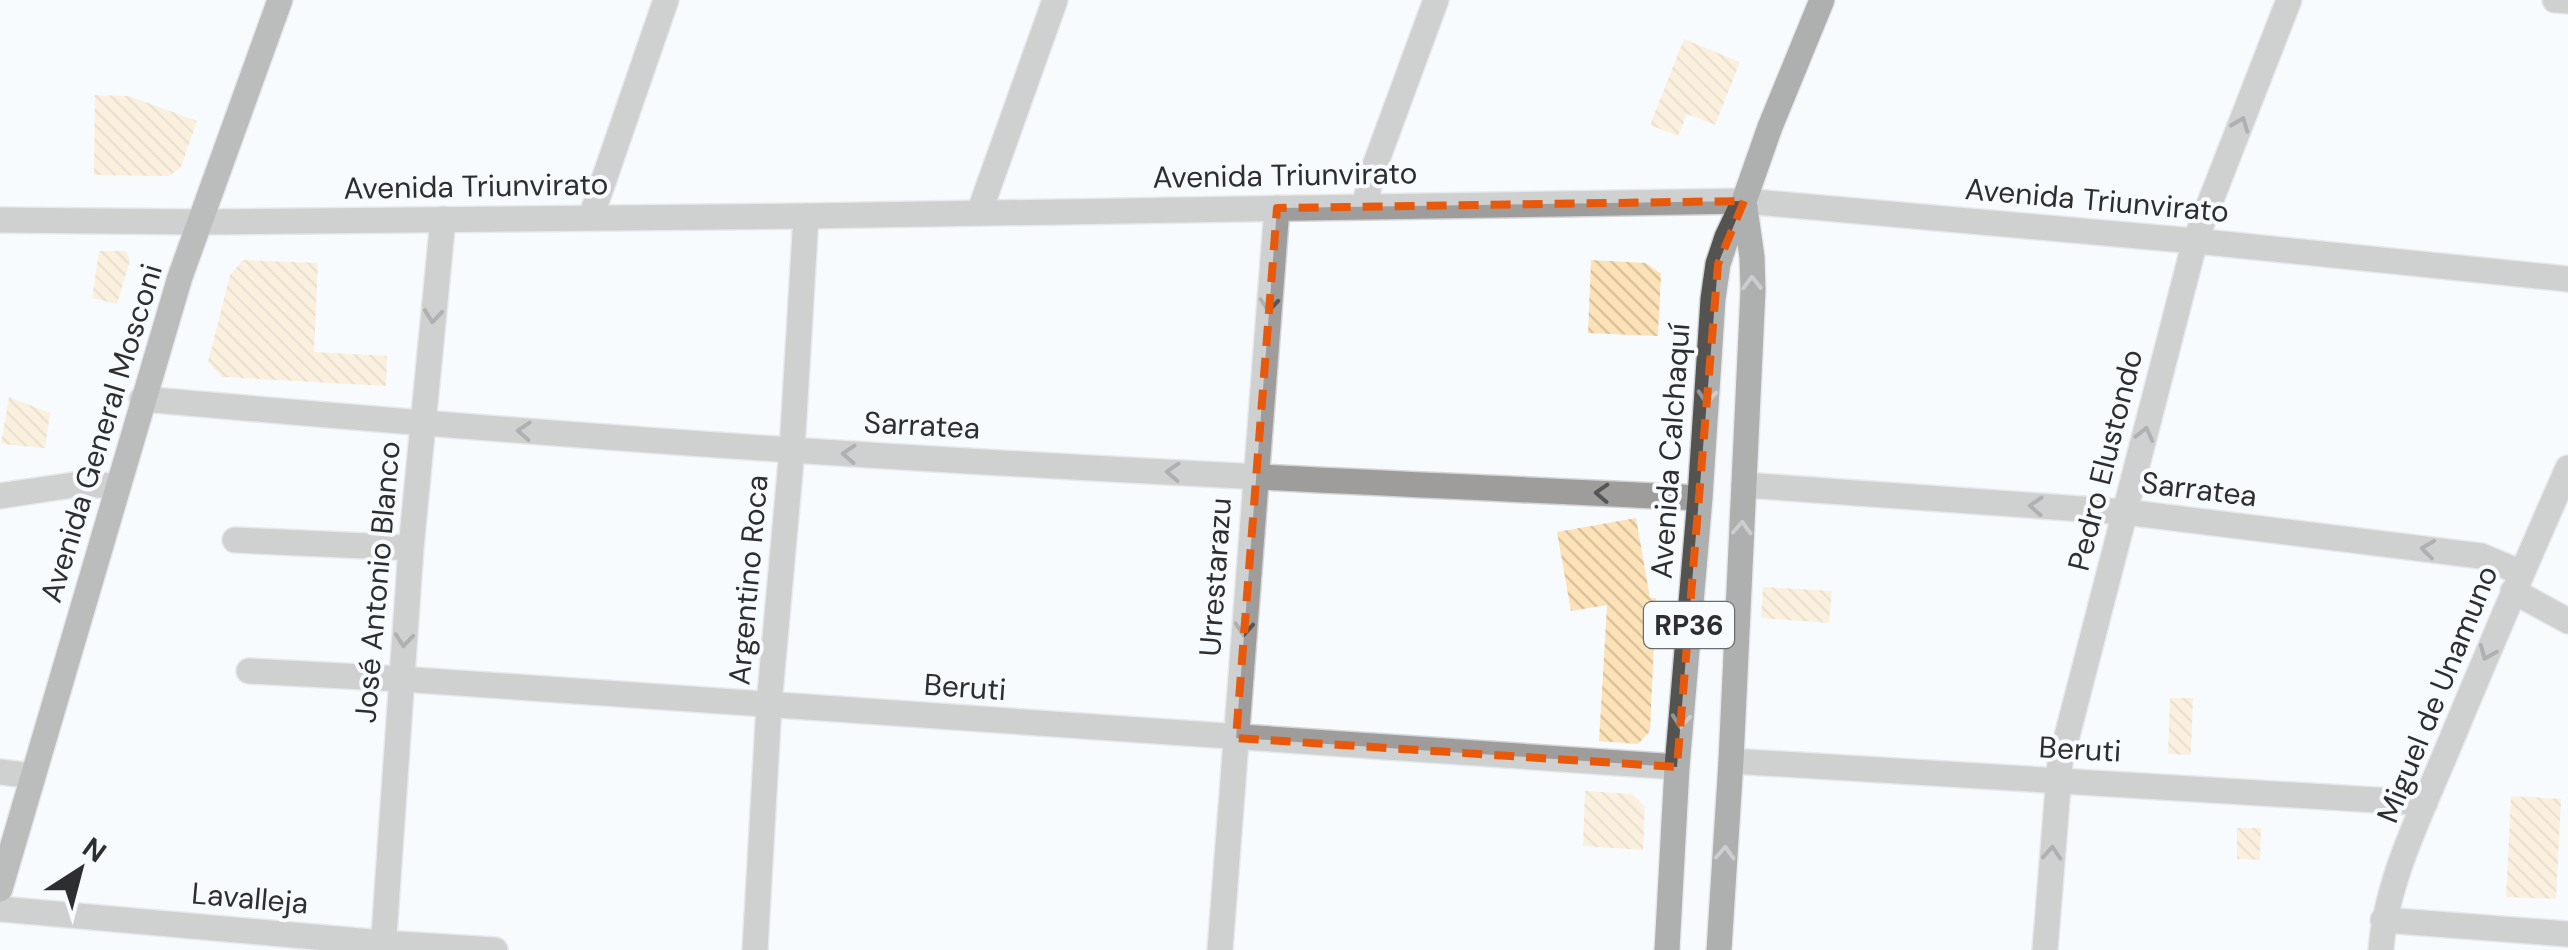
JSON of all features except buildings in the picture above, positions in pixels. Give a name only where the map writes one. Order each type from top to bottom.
[{"type":"main road","name":"Avenida General Mosconi","points":[[0,890],[180,277],[280,0]]},
{"type":"main road","name":"Avenida Calchaquí","points":[[1668,950],[1678,767],[1718,264],[1822,0]]},
{"type":"main road","name":"Avenida Calchaquí","points":[[1720,950],[1753,290],[1744,200]]},
{"type":"street","points":[[591,217],[666,0]]},
{"type":"street","points":[[979,214],[1055,0]]},
{"type":"street","points":[[1364,206],[1374,168],[1436,0]]},
{"type":"street","name":"Pedro Elustondo","points":[[2045,950],[2057,780],[2195,242],[2289,0]]},
{"type":"street","points":[[2555,0],[2568,1]]},
{"type":"street","name":"Avenida Triunvirato","points":[[0,220],[806,216],[1744,200],[2568,279]]},
{"type":"street","name":"Urrestarazu","points":[[1220,950],[1277,208]]},
{"type":"street","name":"Argentino Roca","points":[[754,950],[806,216]]},
{"type":"street","name":"José Antonio Blanco","points":[[383,946],[411,548],[443,219]]},
{"type":"street","name":"Sarratea","points":[[142,399],[422,424],[792,450],[1700,498]]},
{"type":"street","name":"Miguel de Unamuno","points":[[2381,950],[2383,920],[2425,803],[2568,468]]},
{"type":"street","points":[[0,496],[80,484],[117,486]]},
{"type":"street","name":"Sarratea","points":[[1744,485],[2126,512],[2481,556],[2568,621]]},
{"type":"street","points":[[235,540],[411,548]]},
{"type":"street","name":"Beruti","points":[[248,670],[1678,767]]},
{"type":"street","name":"Beruti","points":[[1732,761],[2425,803]]},
{"type":"street","points":[[0,772],[32,776]]},
{"type":"street","name":"Lavalleja","points":[[0,909],[383,946],[495,950]]},
{"type":"street","points":[[2383,920],[2568,934]]},
{"type":"highlighted area","points":[[1744,201],[1718,264],[1677,767],[1236,738],[1277,208]]}]
